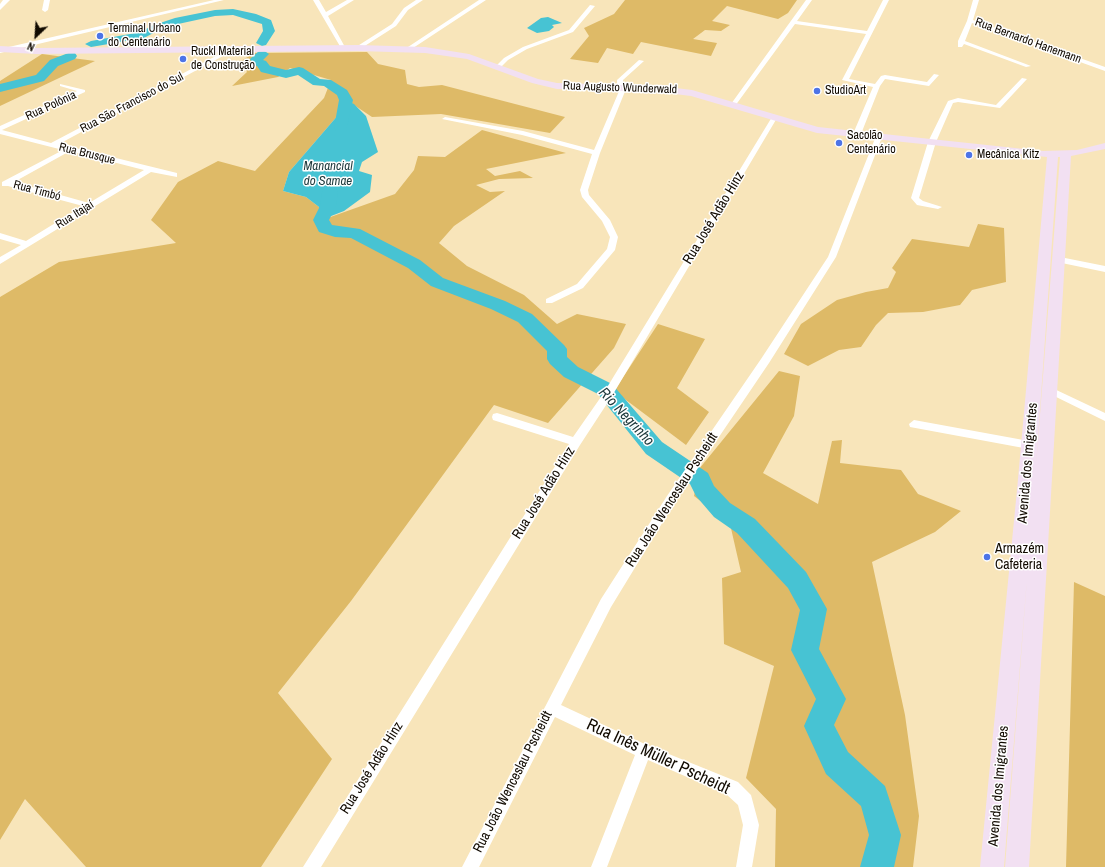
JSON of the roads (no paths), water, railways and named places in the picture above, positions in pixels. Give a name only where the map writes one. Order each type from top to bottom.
[{"type":"main road","name":"Rua Augusto Wunderwald","points":[[0,51],[344,48],[408,49],[456,54],[498,67],[535,81],[557,86],[682,91],[817,130],[1053,154],[1086,152],[1105,146]]},
{"type":"main road","name":"Rua Augusto Wunderwald","points":[[0,51],[14,49],[36,51]]},
{"type":"main road","name":"Avenida dos Imigrantes","points":[[1017,867],[1050,390],[1055,221],[1053,154]]},
{"type":"main road","name":"Avenida dos Imigrantes","points":[[1055,221],[1066,154]]},
{"type":"main road","name":"Avenida dos Imigrantes","points":[[992,867],[1029,445],[1053,257]]},
{"type":"main road","points":[[1026,490],[1038,497],[1042,516]]},
{"type":"main road","points":[[1019,566],[1021,583],[1029,590],[1037,590]]},
{"type":"main road","points":[[1006,715],[1013,710],[1021,715],[1024,754]]},
{"type":"street","points":[[0,8],[7,0]]},
{"type":"street","points":[[45,10],[47,0]]},
{"type":"street","points":[[188,8],[190,0]]},
{"type":"street","points":[[14,49],[221,0]]},
{"type":"street","points":[[318,0],[344,48]]},
{"type":"street","points":[[325,15],[351,0]]},
{"type":"street","points":[[358,48],[394,25],[406,9],[420,0]]},
{"type":"street","points":[[408,49],[483,0]]},
{"type":"street","points":[[733,105],[810,0]]},
{"type":"street","points":[[877,86],[845,80],[886,0]]},
{"type":"street","name":"Rua Bernardo Hanemann","points":[[976,0],[970,21],[1105,69]]},
{"type":"street","points":[[498,67],[506,59],[525,48],[570,31],[592,6]]},
{"type":"street","points":[[970,21],[960,43],[1028,66]]},
{"type":"street","points":[[794,22],[869,33]]},
{"type":"street","name":"Rua São Francisco do Sul","points":[[52,145],[233,49]]},
{"type":"street","points":[[549,301],[580,286],[612,250],[614,237],[606,220],[585,195],[584,190],[596,153],[623,88],[620,86],[620,80],[641,61]]},
{"type":"street","points":[[856,134],[882,77],[929,84],[936,75]]},
{"type":"street","points":[[938,207],[920,203],[915,198],[932,142],[950,102],[958,100],[998,107],[1024,79]]},
{"type":"street","name":"Rua Polônia","points":[[0,129],[83,91],[62,85]]},
{"type":"street","name":"Rua José Adão Hinz","points":[[311,867],[576,442],[607,396],[774,118]]},
{"type":"street","points":[[445,119],[503,129],[596,153]]},
{"type":"street","name":"Rua Brusque","points":[[0,132],[174,175]]},
{"type":"street","name":"Rua João Wenceslau Pscheidt","points":[[470,867],[606,603],[686,477],[766,361],[832,257],[878,137]]},
{"type":"street","points":[[3,185],[69,149]]},
{"type":"street","name":"Rua Itajaí","points":[[0,261],[150,169]]},
{"type":"street","name":"Rua Timbó","points":[[3,185],[90,206]]},
{"type":"street","points":[[0,236],[28,244]]},
{"type":"street","points":[[1053,257],[1105,269]]},
{"type":"street","points":[[1050,390],[1105,417]]},
{"type":"street","points":[[497,417],[576,442]]},
{"type":"street","points":[[914,424],[1029,445]]},
{"type":"street","name":"Rua Inês Müller Pscheidt","points":[[551,708],[644,751],[732,788],[745,801],[751,825],[744,867]]},
{"type":"street","points":[[599,867],[644,751]]},
{"type":"water","points":[[548,17],[562,23],[552,25],[554,27],[549,31],[537,33],[527,28],[541,18]]},
{"type":"water","name":"Manancial do Samae","points":[[345,100],[354,104],[366,116],[378,152],[362,162],[359,171],[372,175],[370,192],[344,211],[321,220],[319,207],[306,197],[283,191],[289,172],[339,114]]},
{"type":"waterway","name":"Rio Negrinho","points":[[91,44],[144,35],[155,28],[175,21],[215,13],[233,12],[252,16],[267,22],[269,31],[267,37],[262,43]]},
{"type":"waterway","name":"Rio Negrinho","points":[[263,54],[256,59],[257,62],[262,64],[265,69],[286,74],[299,71],[308,75],[317,82],[327,83],[342,93],[346,100],[341,128]]},
{"type":"waterway","name":"Rio Negrinho","points":[[0,88],[40,78],[54,63],[71,56]]},
{"type":"waterway","name":"Rio Negrinho","points":[[330,192],[328,206],[321,220],[325,228],[335,232],[354,233],[414,264],[437,282],[498,305],[525,318],[557,349],[557,359],[571,372],[605,389],[654,448],[700,479],[704,490],[722,510],[746,526],[797,580],[814,609],[805,650],[831,699],[819,726],[837,763],[874,797],[885,835],[877,867]]},
{"type":"place","name":"Terminal Urbano do Centenário","points":[[100,36]]},
{"type":"place","name":"Ruckl Material de Construção","points":[[183,59]]},
{"type":"place","name":"StudioArt","points":[[817,91]]},
{"type":"place","name":"Sacolão Centenário","points":[[839,143]]},
{"type":"place","name":"Mecânica Kitz","points":[[969,155]]},
{"type":"place","name":"Armazém Cafeteria","points":[[987,557]]}]
